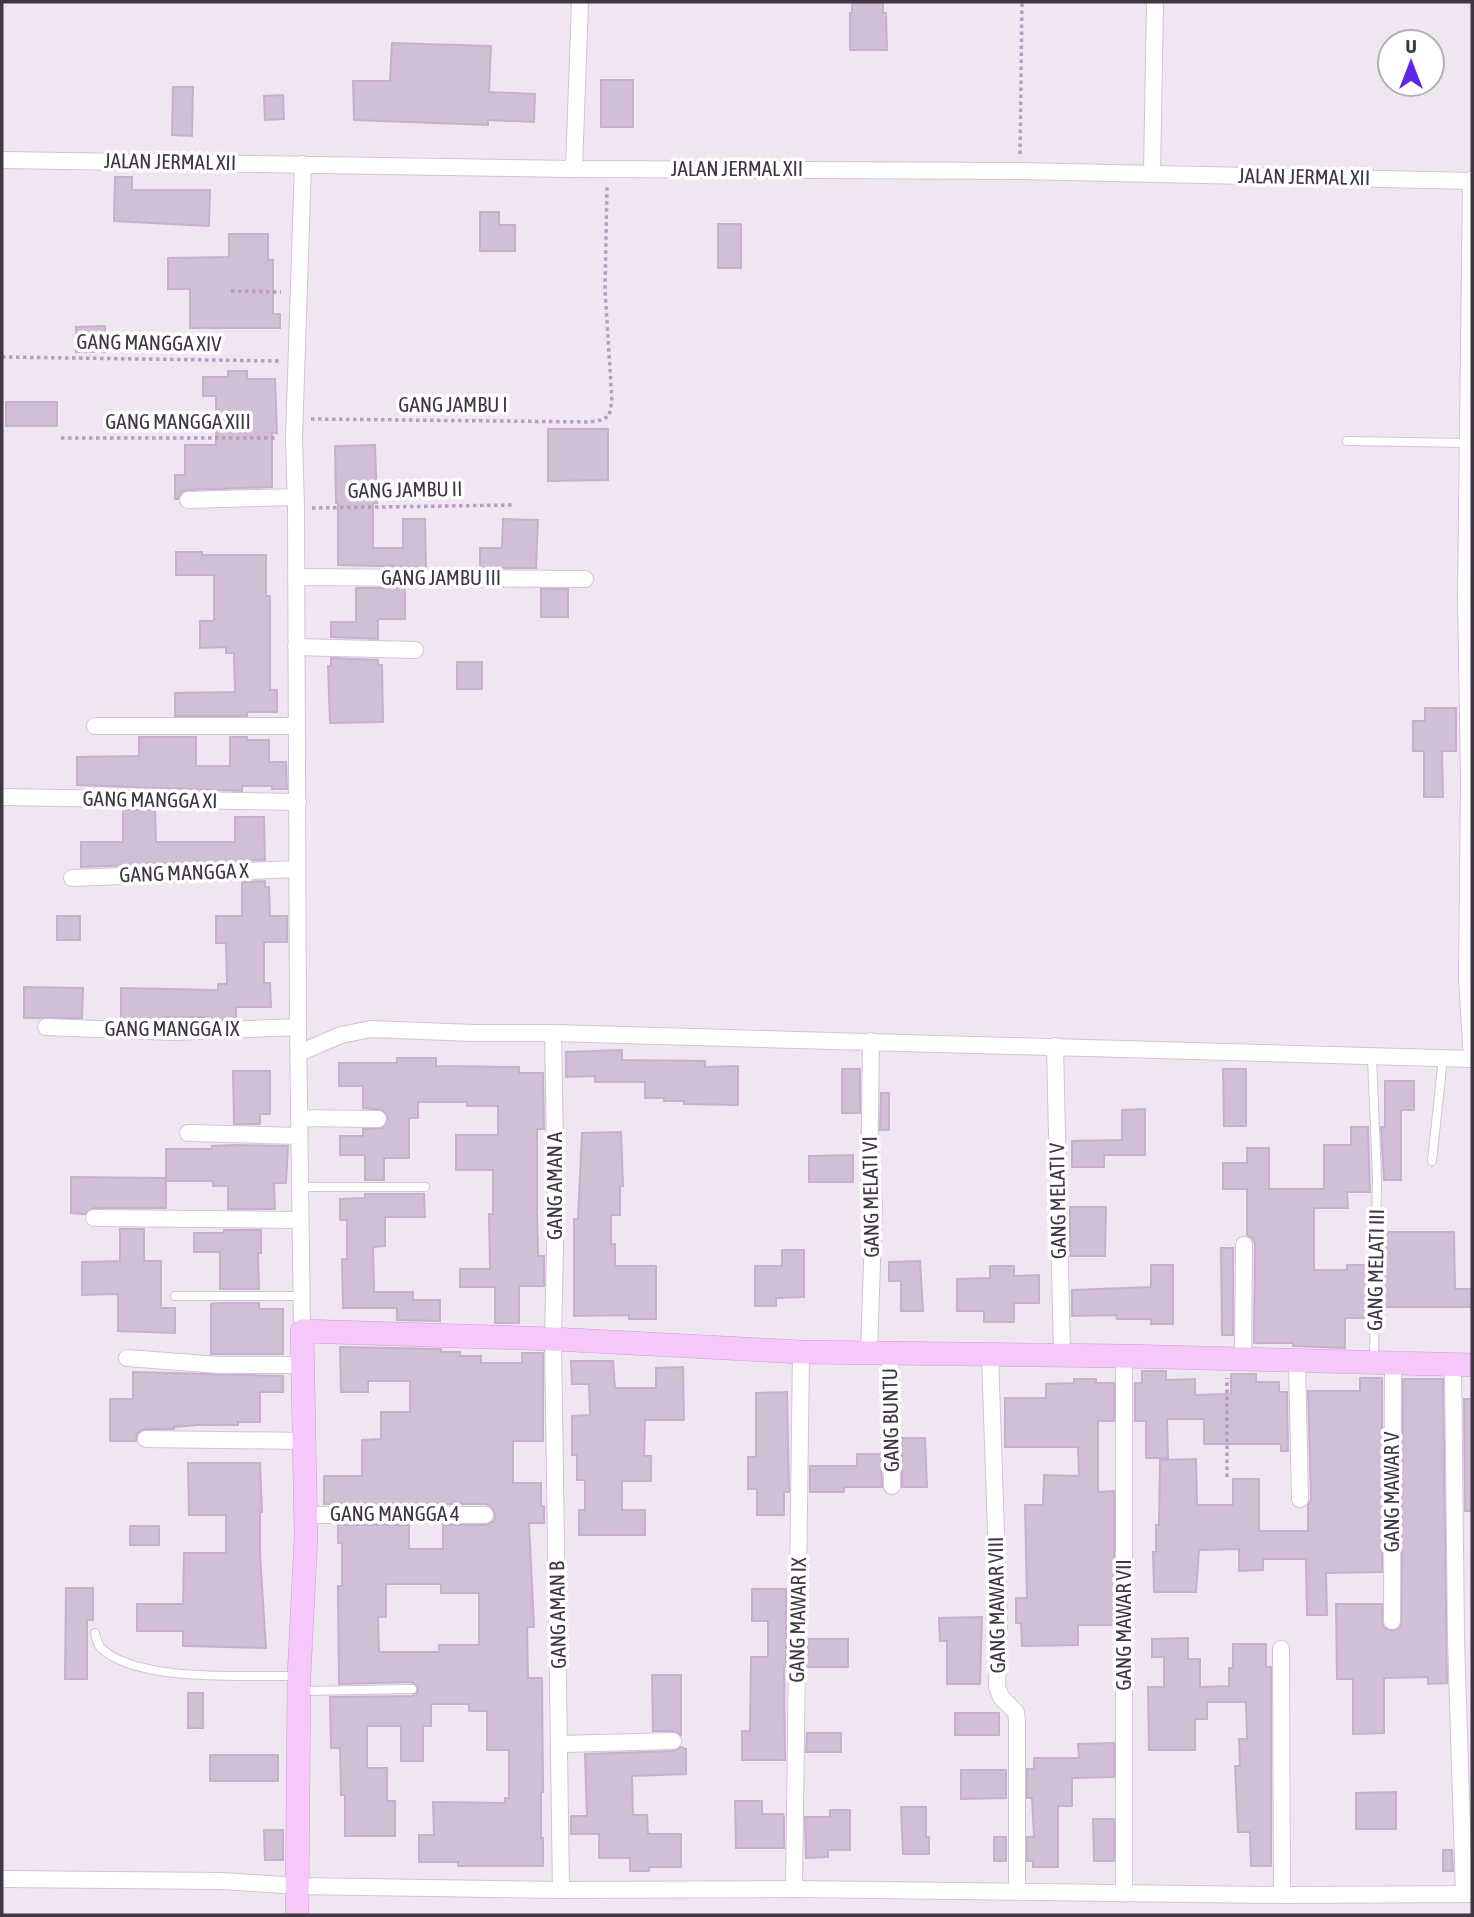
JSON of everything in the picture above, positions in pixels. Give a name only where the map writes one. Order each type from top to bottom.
[{"type":"street","points":[[574,169],[580,2]]},
{"type":"street","points":[[1152,174],[1155,2]]},
{"type":"street","name":"JALAN JERMAL XII","points":[[2,160],[574,169],[1020,171],[1472,181]]},
{"type":"street","points":[[297,1915],[305,1441],[299,1136],[294,437],[303,164]]},
{"type":"street","points":[[299,1053],[341,1035],[371,1029],[473,1034],[553,1033],[1472,1059],[1467,977],[1469,779],[1466,597],[1472,181]]},
{"type":"street","points":[[188,500],[296,502]]},
{"type":"street","name":"GANG JAMBU III","points":[[296,577],[586,579]]},
{"type":"street","points":[[296,647],[415,650]]},
{"type":"street","points":[[95,726],[296,726]]},
{"type":"street","name":"GANG MANGGA XI","points":[[2,797],[298,803]]},
{"type":"street","name":"GANG MANGGA X","points":[[72,878],[297,869]]},
{"type":"street","name":"GANG MANGGA IX","points":[[47,1027],[174,1032],[298,1027]]},
{"type":"street","name":"GANG AMAN A","points":[[553,1033],[556,1202],[553,1339]]},
{"type":"street","name":"GANG MELATI VI","points":[[871,1041],[869,1188],[874,1203],[879,1353]]},
{"type":"street","name":"GANG MELATI V","points":[[1055,1046],[1062,1355]]},
{"type":"street","points":[[299,1118],[378,1119]]},
{"type":"street","points":[[188,1133],[299,1136]]},
{"type":"street","points":[[94,1218],[300,1220]]},
{"type":"street","points":[[1235,1359],[1244,1245]]},
{"type":"street","points":[[2,1879],[223,1881],[298,1886],[561,1890],[1468,1894],[1456,1638],[1463,1365],[1125,1356],[801,1352],[553,1339],[302,1331]]},
{"type":"street","name":"GANG AMAN B","points":[[553,1339],[561,1744],[561,1890]]},
{"type":"street","name":"GANG MAWAR IX","points":[[794,1889],[801,1352]]},
{"type":"street","name":"GANG BUNTU","points":[[879,1353],[892,1486]]},
{"type":"street","name":"GANG MAWAR VIII","points":[[990,1355],[999,1620],[997,1678],[1001,1697],[1016,1712],[1017,1721],[1017,1891]]},
{"type":"street","name":"GANG MAWAR VII","points":[[1124,1894],[1125,1356]]},
{"type":"street","points":[[127,1358],[219,1365],[303,1365]]},
{"type":"street","points":[[1297,1360],[1300,1499]]},
{"type":"street","name":"GANG MAWAR V","points":[[1383,1362],[1392,1621]]},
{"type":"street","points":[[146,1439],[305,1441]]},
{"type":"street","name":"GANG MANGGA 4","points":[[305,1515],[485,1515]]},
{"type":"street","points":[[1281,1650],[1282,1895]]},
{"type":"street","points":[[561,1744],[673,1741]]},
{"type":"lane","points":[[1347,441],[1468,443]]},
{"type":"lane","name":"GANG MELATI III","points":[[1372,1057],[1383,1362]]},
{"type":"lane","points":[[1432,1161],[1444,1058]]},
{"type":"lane","points":[[302,1186],[425,1187]]},
{"type":"lane","points":[[175,1296],[302,1296]]},
{"type":"lane","points":[[95,1633],[99,1646],[117,1660],[142,1668],[299,1684],[412,1689]]},
{"type":"path","points":[[1020,171],[1022,2]]},
{"type":"path","name":"GANG JAMBU I","points":[[295,418],[590,422],[609,416],[612,401],[605,290],[608,169]]},
{"type":"path","points":[[231,291],[299,292]]},
{"type":"path","name":"GANG MANGGA XIV","points":[[2,357],[297,361]]},
{"type":"path","name":"GANG MANGGA XIII","points":[[61,438],[294,437]]},
{"type":"path","name":"GANG JAMBU II","points":[[296,502],[513,505]]},
{"type":"path","points":[[1227,1477],[1235,1359]]},
{"type":"building","points":[[852,2],[883,2],[887,50],[850,50]]},
{"type":"building","points":[[392,43],[491,46],[489,92],[535,94],[534,122],[488,120],[488,125],[354,120],[353,81],[390,81]]},
{"type":"building","points":[[601,80],[633,80],[633,127],[601,127]]},
{"type":"building","points":[[173,87],[193,87],[192,136],[172,135]]},
{"type":"building","points":[[283,95],[284,119],[265,120],[264,96]]},
{"type":"building","points":[[115,177],[132,177],[132,190],[210,190],[209,226],[114,221]]},
{"type":"building","points":[[480,212],[499,212],[499,225],[515,225],[515,251],[480,251]]},
{"type":"building","points":[[718,224],[741,224],[741,268],[718,268]]},
{"type":"building","points":[[229,234],[268,234],[268,260],[273,260],[273,314],[280,314],[280,328],[190,328],[190,289],[168,289],[168,258],[229,257]]},
{"type":"building","points":[[105,326],[106,352],[76,352],[76,327]]},
{"type":"building","points":[[228,371],[247,371],[247,379],[275,379],[277,433],[272,433],[272,487],[188,490],[182,491],[178,499],[175,499],[175,475],[185,475],[185,445],[216,445],[216,396],[203,396],[203,377],[228,377]]},
{"type":"building","points":[[6,402],[57,402],[57,426],[6,426]]},
{"type":"building","points":[[548,429],[608,429],[608,480],[548,481]]},
{"type":"building","points":[[375,445],[377,503],[373,503],[373,548],[403,548],[403,519],[425,519],[426,567],[338,565],[335,446]]},
{"type":"building","points":[[503,519],[538,520],[536,568],[480,568],[480,548],[502,548]]},
{"type":"building","points":[[176,552],[202,552],[202,555],[266,555],[266,596],[270,596],[270,690],[277,690],[277,712],[247,712],[247,716],[175,716],[175,693],[235,692],[234,653],[226,653],[226,647],[200,648],[200,621],[214,621],[214,575],[176,575]]},
{"type":"building","points":[[356,588],[405,588],[405,619],[378,619],[378,639],[331,637],[331,622],[356,622]]},
{"type":"building","points":[[541,589],[568,589],[568,617],[541,617]]},
{"type":"building","points":[[331,658],[378,660],[378,665],[382,665],[383,722],[330,723],[328,666],[331,666]]},
{"type":"building","points":[[457,662],[482,662],[482,689],[457,689]]},
{"type":"building","points":[[1425,708],[1456,708],[1456,751],[1442,751],[1443,797],[1424,797],[1424,751],[1413,751],[1413,721],[1425,721]]},
{"type":"building","points":[[139,737],[196,737],[196,766],[230,766],[230,737],[269,740],[269,762],[286,762],[287,789],[242,786],[242,791],[77,785],[77,757],[139,756]]},
{"type":"building","points":[[123,810],[155,810],[156,842],[235,842],[235,817],[264,817],[265,860],[81,867],[81,842],[123,842]]},
{"type":"building","points":[[265,881],[265,887],[269,887],[270,916],[287,916],[287,942],[264,942],[264,983],[270,983],[271,1007],[236,1007],[236,1019],[121,1019],[121,988],[218,990],[218,984],[227,984],[226,943],[216,943],[216,916],[242,916],[242,882]]},
{"type":"building","points":[[57,916],[80,916],[80,940],[57,940]]},
{"type":"building","points":[[24,987],[83,988],[82,1018],[24,1018]]},
{"type":"building","points":[[622,1050],[622,1060],[705,1061],[705,1067],[738,1066],[738,1105],[684,1104],[684,1101],[645,1098],[645,1082],[595,1082],[595,1076],[566,1077],[566,1052]]},
{"type":"building","points":[[397,1058],[436,1058],[436,1066],[519,1067],[519,1073],[543,1073],[544,1129],[537,1129],[537,1214],[538,1256],[544,1256],[544,1286],[519,1286],[519,1323],[495,1323],[495,1287],[460,1287],[460,1269],[490,1269],[489,1214],[493,1214],[493,1170],[456,1170],[456,1135],[498,1135],[498,1106],[467,1106],[467,1102],[418,1102],[418,1118],[409,1118],[409,1158],[384,1158],[384,1180],[365,1180],[365,1155],[340,1155],[340,1136],[363,1136],[363,1129],[382,1128],[388,1118],[383,1110],[363,1108],[363,1086],[339,1086],[339,1063],[397,1063]]},
{"type":"building","points":[[842,1069],[860,1069],[860,1113],[842,1113]]},
{"type":"building","points":[[1223,1069],[1246,1069],[1246,1126],[1224,1126]]},
{"type":"building","points":[[233,1071],[270,1071],[270,1114],[260,1114],[260,1124],[234,1124]]},
{"type":"building","points":[[1385,1081],[1414,1081],[1414,1110],[1401,1110],[1401,1180],[1384,1180],[1381,1127],[1385,1127]]},
{"type":"building","points":[[881,1093],[889,1093],[889,1130],[880,1130]]},
{"type":"building","points":[[1145,1109],[1145,1155],[1104,1155],[1104,1167],[1072,1167],[1072,1141],[1122,1140],[1122,1110]]},
{"type":"building","points":[[1351,1127],[1368,1127],[1370,1192],[1347,1192],[1348,1208],[1314,1208],[1314,1270],[1347,1270],[1347,1265],[1369,1265],[1368,1318],[1345,1318],[1345,1348],[1293,1346],[1293,1343],[1254,1343],[1255,1245],[1253,1239],[1247,1235],[1247,1189],[1223,1189],[1223,1163],[1247,1163],[1247,1148],[1269,1148],[1269,1189],[1324,1189],[1324,1145],[1351,1145]]},
{"type":"building","points":[[621,1132],[623,1186],[620,1186],[620,1215],[611,1215],[611,1244],[615,1244],[615,1266],[656,1266],[656,1319],[629,1319],[629,1315],[574,1316],[574,1219],[578,1219],[582,1133]]},
{"type":"building","points":[[212,1146],[288,1146],[286,1183],[274,1183],[275,1209],[228,1209],[228,1186],[213,1186],[213,1181],[166,1181],[166,1149],[212,1149]]},
{"type":"building","points":[[853,1155],[853,1182],[809,1182],[809,1156]]},
{"type":"building","points":[[71,1177],[166,1178],[166,1208],[94,1208],[85,1214],[71,1213]]},
{"type":"building","points":[[365,1194],[424,1194],[425,1217],[385,1217],[385,1246],[373,1247],[374,1292],[413,1292],[413,1300],[440,1300],[440,1321],[397,1320],[397,1308],[343,1308],[342,1259],[347,1259],[347,1220],[340,1220],[340,1199],[365,1198]]},
{"type":"building","points":[[1070,1207],[1106,1207],[1105,1256],[1070,1256]]},
{"type":"building","points":[[120,1229],[144,1229],[144,1261],[161,1261],[161,1308],[175,1308],[175,1333],[118,1331],[118,1294],[82,1295],[82,1262],[120,1261]]},
{"type":"building","points":[[224,1230],[261,1230],[261,1253],[258,1253],[259,1289],[220,1289],[220,1252],[194,1252],[194,1233],[224,1233]]},
{"type":"building","points":[[1384,1232],[1454,1232],[1455,1289],[1472,1289],[1472,1307],[1381,1307]]},
{"type":"building","points":[[1221,1248],[1233,1248],[1233,1335],[1222,1335]]},
{"type":"building","points":[[782,1250],[804,1250],[804,1297],[776,1298],[776,1306],[755,1306],[755,1266],[782,1266]]},
{"type":"building","points":[[920,1261],[923,1311],[901,1311],[901,1281],[889,1281],[889,1262]]},
{"type":"building","points":[[1151,1265],[1173,1265],[1173,1324],[1151,1324],[1151,1319],[1117,1319],[1116,1315],[1072,1316],[1072,1290],[1151,1287]]},
{"type":"building","points":[[990,1266],[1014,1266],[1014,1276],[1039,1275],[1039,1303],[1014,1303],[1014,1322],[984,1322],[984,1311],[957,1311],[957,1279],[990,1278]]},
{"type":"building","points":[[259,1303],[259,1309],[283,1309],[283,1354],[211,1354],[211,1304]]},
{"type":"building","points":[[340,1347],[441,1349],[441,1352],[460,1352],[460,1356],[481,1356],[481,1363],[522,1363],[522,1353],[543,1353],[543,1441],[513,1441],[513,1483],[541,1483],[541,1506],[544,1506],[544,1523],[529,1523],[534,1627],[527,1627],[528,1678],[542,1678],[543,1866],[458,1866],[458,1862],[419,1862],[419,1835],[434,1835],[433,1802],[505,1803],[505,1798],[509,1798],[509,1750],[487,1750],[487,1711],[469,1711],[469,1704],[431,1704],[431,1726],[423,1726],[423,1761],[401,1761],[401,1726],[367,1726],[367,1768],[387,1768],[387,1801],[395,1801],[395,1836],[345,1836],[345,1795],[341,1795],[340,1748],[331,1748],[330,1697],[412,1696],[417,1693],[418,1688],[412,1682],[339,1684],[338,1586],[342,1586],[342,1543],[338,1543],[338,1525],[409,1525],[409,1549],[443,1549],[443,1525],[486,1525],[494,1521],[495,1514],[491,1506],[485,1504],[324,1504],[324,1476],[362,1476],[362,1440],[381,1439],[381,1412],[410,1412],[410,1381],[368,1381],[368,1392],[341,1392]],"holes":[[[386,1584],[441,1584],[441,1593],[479,1593],[479,1645],[439,1645],[439,1652],[379,1652],[378,1617],[386,1617]]]},
{"type":"building","points":[[571,1361],[613,1361],[615,1388],[656,1388],[656,1368],[683,1367],[684,1420],[645,1420],[644,1456],[651,1456],[651,1481],[622,1481],[622,1510],[645,1510],[645,1535],[579,1535],[579,1510],[585,1510],[585,1480],[577,1480],[577,1455],[572,1455],[572,1416],[590,1415],[589,1384],[572,1384]]},
{"type":"building","points":[[1142,1371],[1166,1371],[1166,1380],[1195,1379],[1195,1395],[1231,1394],[1231,1374],[1256,1374],[1256,1382],[1279,1382],[1279,1392],[1287,1392],[1288,1451],[1281,1451],[1281,1444],[1204,1444],[1204,1419],[1167,1419],[1168,1458],[1146,1458],[1146,1421],[1135,1421],[1135,1383],[1142,1383]]},
{"type":"building","points":[[133,1372],[283,1376],[283,1392],[260,1392],[260,1422],[145,1429],[137,1433],[136,1441],[110,1441],[110,1399],[133,1399]]},
{"type":"building","points":[[1360,1378],[1382,1378],[1382,1572],[1326,1573],[1327,1615],[1307,1615],[1306,1559],[1263,1559],[1263,1570],[1239,1571],[1239,1549],[1199,1550],[1196,1592],[1154,1592],[1153,1552],[1156,1552],[1156,1525],[1159,1525],[1160,1460],[1196,1459],[1197,1505],[1233,1505],[1233,1479],[1259,1479],[1259,1531],[1308,1531],[1308,1505],[1311,1499],[1308,1391],[1360,1391]]},
{"type":"building","points":[[1074,1379],[1096,1379],[1096,1383],[1114,1383],[1114,1421],[1098,1421],[1098,1492],[1114,1491],[1114,1625],[1078,1625],[1078,1645],[1022,1646],[1021,1623],[1016,1623],[1016,1598],[1027,1598],[1025,1505],[1043,1505],[1044,1475],[1079,1476],[1078,1447],[1005,1447],[1005,1398],[1046,1398],[1046,1384],[1074,1383]]},
{"type":"building","points":[[1403,1379],[1443,1379],[1447,1683],[1428,1684],[1428,1677],[1384,1678],[1384,1733],[1353,1734],[1353,1679],[1337,1679],[1336,1604],[1382,1604],[1383,1627],[1393,1631],[1401,1626]]},
{"type":"building","points":[[787,1392],[789,1492],[784,1492],[784,1515],[757,1515],[757,1489],[748,1489],[748,1457],[756,1457],[756,1393]]},
{"type":"building","points":[[1464,1399],[1472,1399],[1472,1511],[1465,1511]]},
{"type":"building","points":[[902,1438],[925,1438],[927,1487],[902,1487]]},
{"type":"building","points":[[857,1454],[881,1454],[882,1487],[844,1487],[844,1492],[810,1492],[810,1466],[857,1466]]},
{"type":"building","points":[[188,1463],[260,1463],[260,1554],[266,1648],[183,1646],[183,1631],[137,1631],[137,1604],[183,1604],[184,1553],[226,1553],[226,1515],[189,1515]]},
{"type":"building","points":[[130,1526],[159,1526],[159,1545],[130,1545]]},
{"type":"building","points":[[66,1588],[93,1588],[93,1620],[87,1620],[87,1679],[65,1679]]},
{"type":"building","points":[[752,1589],[786,1589],[785,1760],[742,1760],[742,1731],[750,1731],[751,1657],[768,1657],[768,1621],[752,1621]]},
{"type":"building","points":[[982,1617],[980,1684],[947,1684],[947,1641],[940,1641],[939,1618]]},
{"type":"building","points":[[1188,1638],[1188,1659],[1200,1659],[1200,1687],[1229,1686],[1229,1668],[1233,1668],[1233,1644],[1266,1644],[1266,1667],[1271,1667],[1271,1866],[1251,1866],[1250,1832],[1238,1832],[1235,1766],[1240,1766],[1239,1739],[1247,1739],[1246,1702],[1207,1702],[1207,1719],[1195,1719],[1195,1750],[1149,1750],[1148,1687],[1164,1687],[1164,1657],[1152,1657],[1152,1639]]},
{"type":"building","points":[[808,1639],[848,1639],[848,1667],[807,1667]]},
{"type":"building","points":[[652,1675],[681,1675],[681,1735],[673,1731],[653,1731]]},
{"type":"building","points":[[188,1693],[203,1693],[203,1728],[188,1728]]},
{"type":"building","points":[[955,1713],[999,1713],[999,1735],[955,1735]]},
{"type":"building","points":[[807,1733],[841,1733],[841,1752],[806,1752]]},
{"type":"building","points":[[1114,1743],[1114,1777],[1072,1778],[1072,1806],[1058,1806],[1058,1867],[1033,1867],[1033,1861],[1027,1861],[1027,1837],[1034,1837],[1032,1798],[1027,1798],[1027,1769],[1034,1769],[1034,1758],[1079,1758],[1078,1744]]},
{"type":"building","points":[[681,1747],[686,1749],[686,1774],[632,1776],[633,1815],[647,1815],[648,1834],[681,1834],[681,1867],[649,1867],[649,1871],[630,1871],[630,1858],[599,1858],[599,1834],[571,1834],[571,1816],[587,1816],[585,1754],[673,1751]]},
{"type":"building","points":[[210,1755],[278,1755],[278,1781],[210,1781]]},
{"type":"building","points":[[961,1770],[1006,1770],[1006,1798],[961,1799]]},
{"type":"building","points":[[1396,1792],[1396,1829],[1356,1829],[1356,1793]]},
{"type":"building","points":[[735,1801],[762,1801],[762,1814],[783,1814],[784,1848],[736,1848]]},
{"type":"building","points":[[901,1807],[926,1807],[929,1854],[903,1854]]},
{"type":"building","points":[[830,1810],[850,1810],[850,1850],[828,1850],[828,1857],[806,1858],[805,1817],[830,1817]]},
{"type":"building","points":[[1093,1819],[1114,1819],[1114,1861],[1094,1861]]},
{"type":"building","points":[[264,1830],[283,1830],[283,1860],[265,1860]]},
{"type":"building","points":[[994,1837],[1006,1837],[1006,1861],[994,1861]]},
{"type":"building","points":[[1443,1850],[1452,1850],[1453,1871],[1443,1871]]}]
